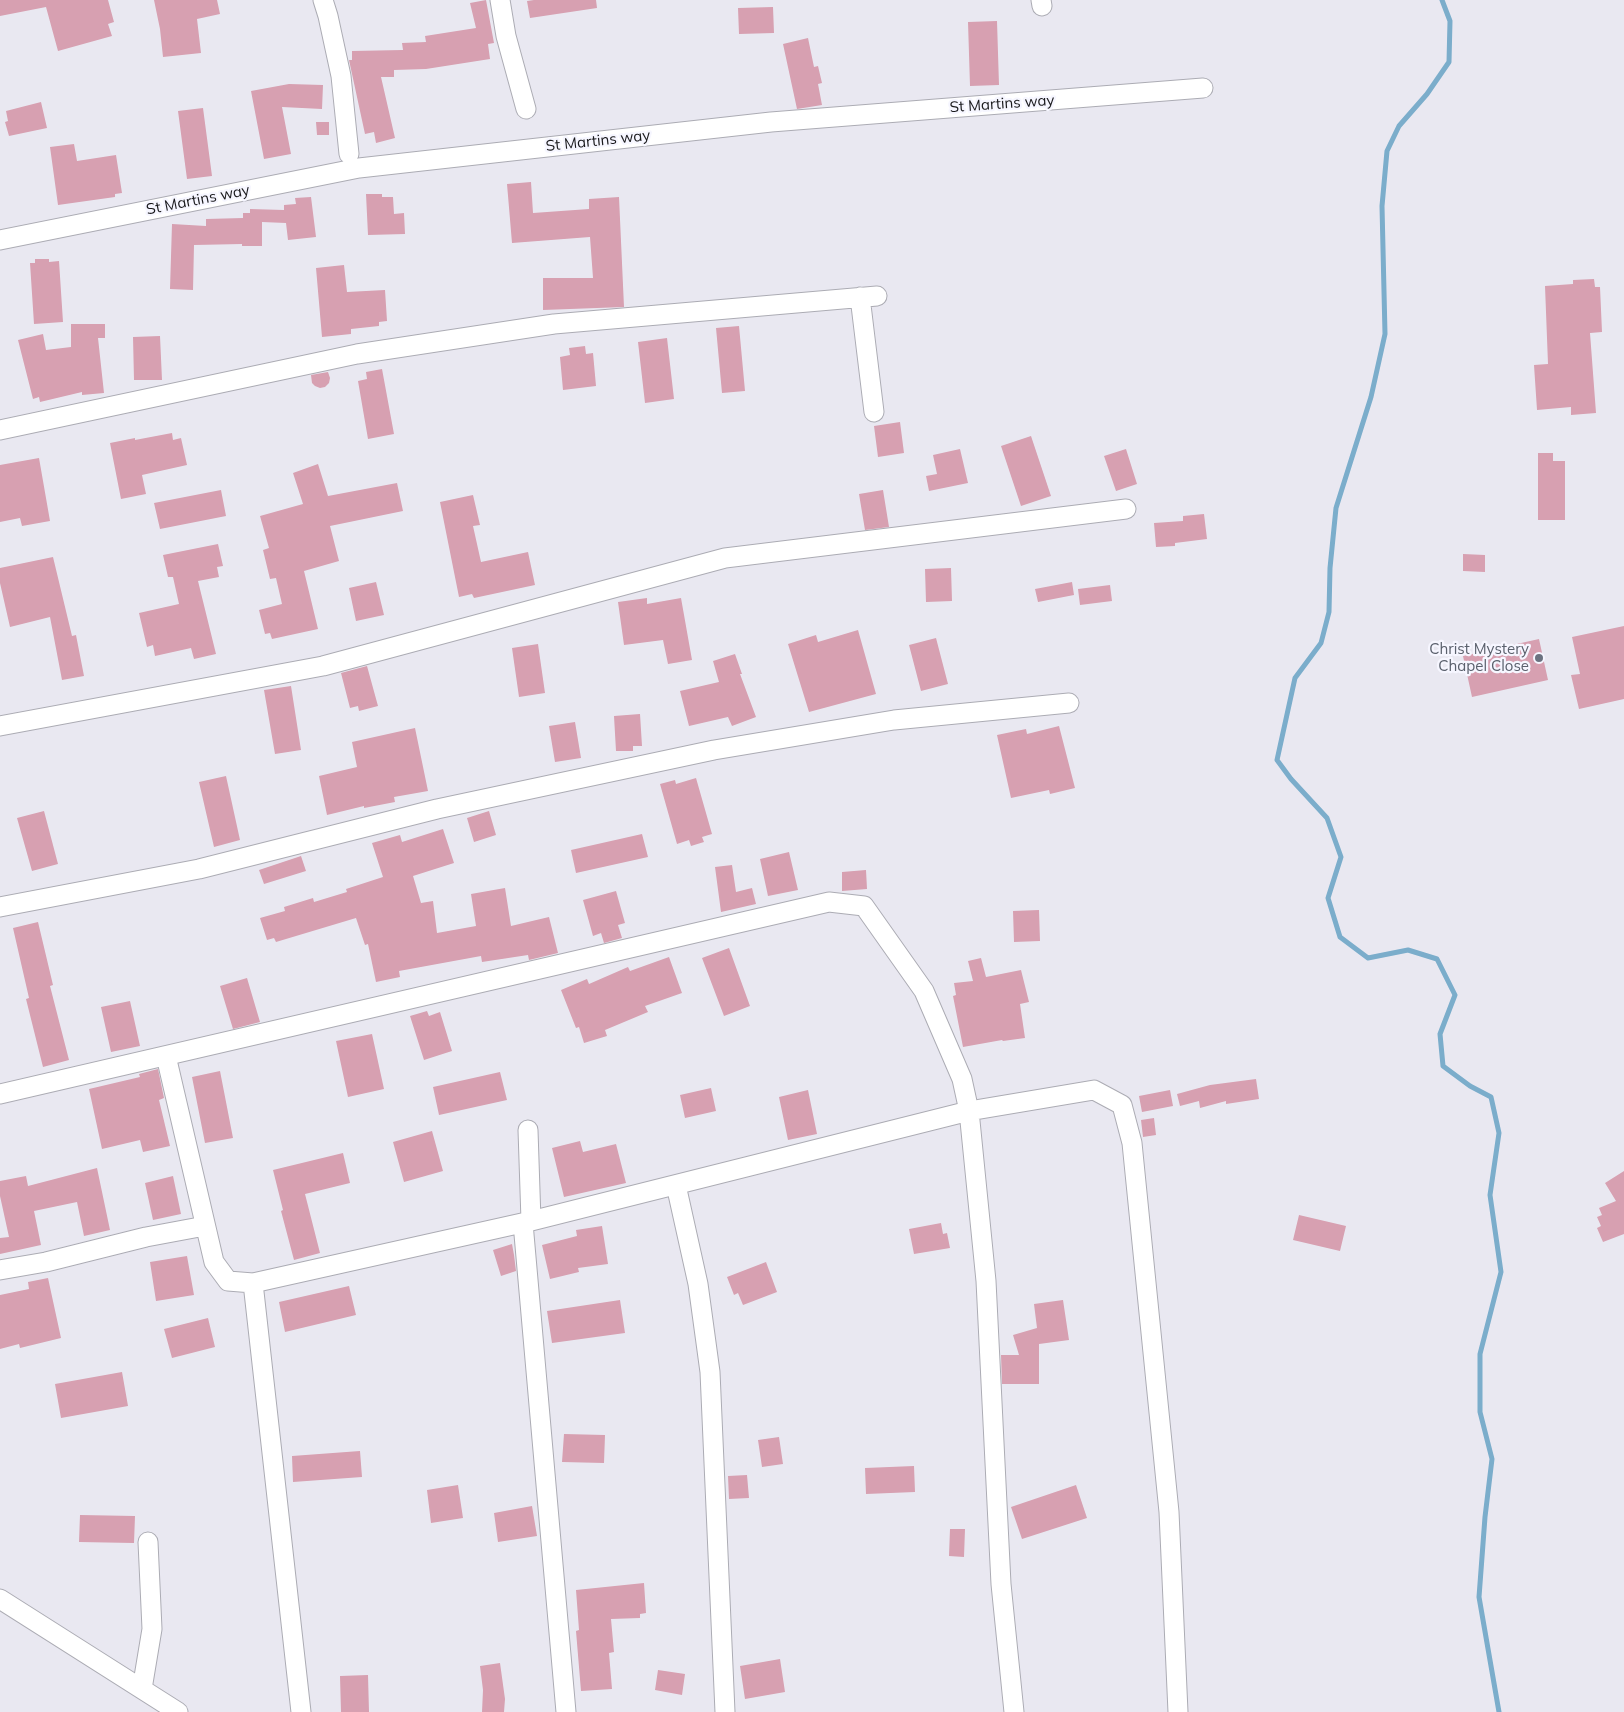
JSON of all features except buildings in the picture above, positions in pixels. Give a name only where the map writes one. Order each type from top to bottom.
[{"type":"street","points":[[323,0],[341,76],[349,154]]},
{"type":"street","points":[[500,0],[506,36],[526,110]]},
{"type":"street","name":"St Martins way","points":[[0,240],[359,168],[771,122],[1203,88]]},
{"type":"street","points":[[0,430],[347,356],[554,324],[869,296],[874,412]]},
{"type":"street","points":[[0,726],[323,666],[724,558],[1126,508]]},
{"type":"street","points":[[0,907],[199,869],[437,809],[714,750],[894,720],[1069,703]]},
{"type":"street","points":[[0,1094],[830,902],[864,906],[924,991],[962,1079],[968,1111],[986,1281],[1001,1584],[1014,1712]]},
{"type":"street","points":[[166,1056],[214,1262],[228,1281],[253,1283],[527,1222],[968,1111],[1094,1090],[1122,1105],[1132,1143],[1169,1512],[1178,1712]]},
{"type":"street","points":[[528,1130],[527,1222],[566,1712]]},
{"type":"street","points":[[676,1185],[698,1284],[710,1372],[725,1712]]},
{"type":"street","points":[[0,1270],[46,1262],[146,1237],[205,1226]]},
{"type":"street","points":[[253,1283],[301,1712]]},
{"type":"street","points":[[142,1689],[152,1629],[148,1542]]},
{"type":"street","points":[[0,1599],[178,1712]]},
{"type":"waterway","points":[[1442,0],[1450,21],[1449,62],[1427,94],[1399,126],[1387,151],[1382,206],[1385,334],[1371,397],[1336,508],[1330,568],[1329,612],[1321,643],[1295,678],[1277,760],[1291,779],[1327,818],[1341,857],[1328,898],[1340,937],[1368,958],[1408,950],[1437,959],[1455,995],[1440,1034],[1443,1066],[1470,1086],[1491,1097],[1499,1133],[1490,1195],[1501,1272],[1480,1354],[1480,1412],[1492,1459],[1485,1517],[1479,1597],[1499,1712]]},
{"type":"place","name":"Christ Mystery Chapel Close","points":[[1539,658]]}]
